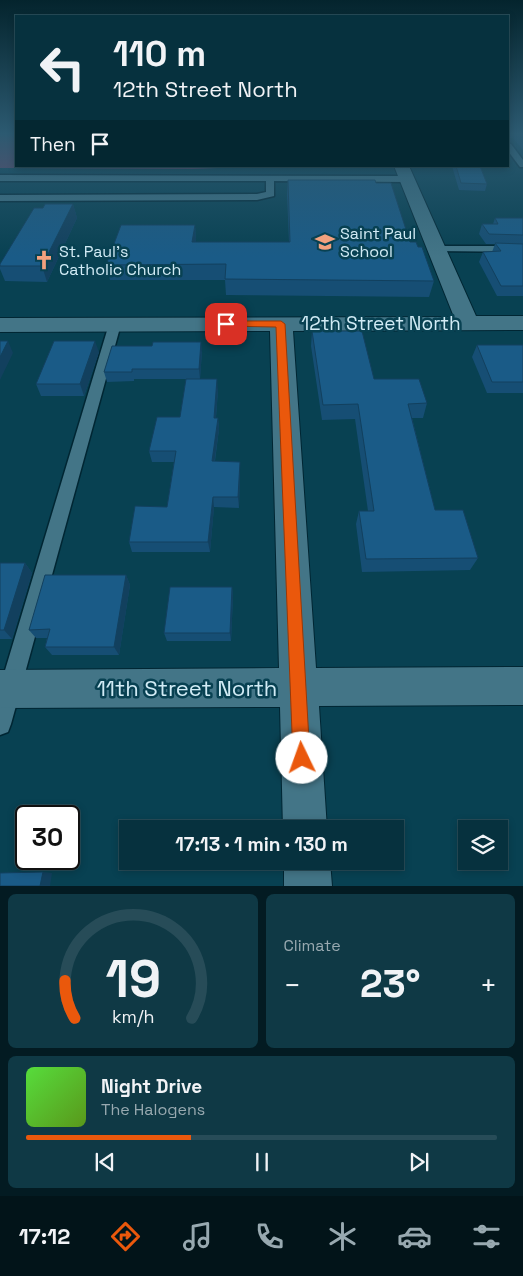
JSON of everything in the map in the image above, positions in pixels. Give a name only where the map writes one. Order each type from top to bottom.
[{"type":"street","points":[[405,174],[468,323]]},
{"type":"street","name":"12th Street North","points":[[0,325],[523,323]]},
{"type":"street","points":[[281,324],[305,820]]},
{"type":"street","name":"11th Street North","points":[[3,701],[298,687],[523,686]]},
{"type":"street","points":[[307,870],[308,886]]},
{"type":"lane","points":[[0,178],[270,179],[367,174]]},
{"type":"lane","points":[[0,198],[266,197],[271,194],[270,179]]},
{"type":"lane","points":[[436,250],[523,249]]},
{"type":"lane","points":[[3,701],[116,324]]},
{"type":"building","points":[[458,174],[483,174],[487,184],[461,183]]},
{"type":"building","points":[[288,180],[375,180],[376,183],[391,183],[410,242],[416,242],[418,247],[422,247],[434,281],[225,279],[226,264],[106,265],[121,225],[195,225],[192,242],[290,242]]},
{"type":"building","points":[[45,204],[73,204],[42,266],[0,266],[34,208],[43,208]]},
{"type":"building","points":[[495,218],[523,218],[523,235],[489,234],[482,224],[498,224]]},
{"type":"building","points":[[495,243],[523,244],[523,286],[501,286],[483,252],[501,251]]},
{"type":"building","points":[[312,331],[362,331],[374,379],[419,379],[427,403],[408,404],[435,510],[463,510],[478,558],[366,559],[359,511],[374,511],[358,404],[323,405]]},
{"type":"building","points":[[0,341],[8,341],[0,357]]},
{"type":"building","points":[[54,341],[95,341],[80,384],[36,384]]},
{"type":"building","points":[[153,342],[201,342],[199,369],[132,369],[132,372],[104,372],[112,346],[152,346]]},
{"type":"building","points":[[477,345],[523,345],[523,382],[492,382]]},
{"type":"building","points":[[186,379],[217,379],[214,418],[218,418],[212,461],[240,462],[238,497],[213,497],[208,542],[129,542],[135,506],[167,507],[176,451],[149,451],[157,417],[180,417]]},
{"type":"building","points":[[0,563],[25,563],[4,630],[0,630]]},
{"type":"building","points":[[45,575],[126,575],[114,647],[45,647],[50,629],[29,630]]},
{"type":"building","points":[[170,587],[232,587],[230,633],[164,633]]},
{"type":"building","points":[[43,872],[40,886],[0,886],[0,873]]},
{"type":"place","name":"Saint Paul School","points":[[325,242]]},
{"type":"place","name":"St. Paul's Catholic Church","points":[[44,260]]},
{"type":"route","points":[[226,324],[281,324],[302,758]]}]
